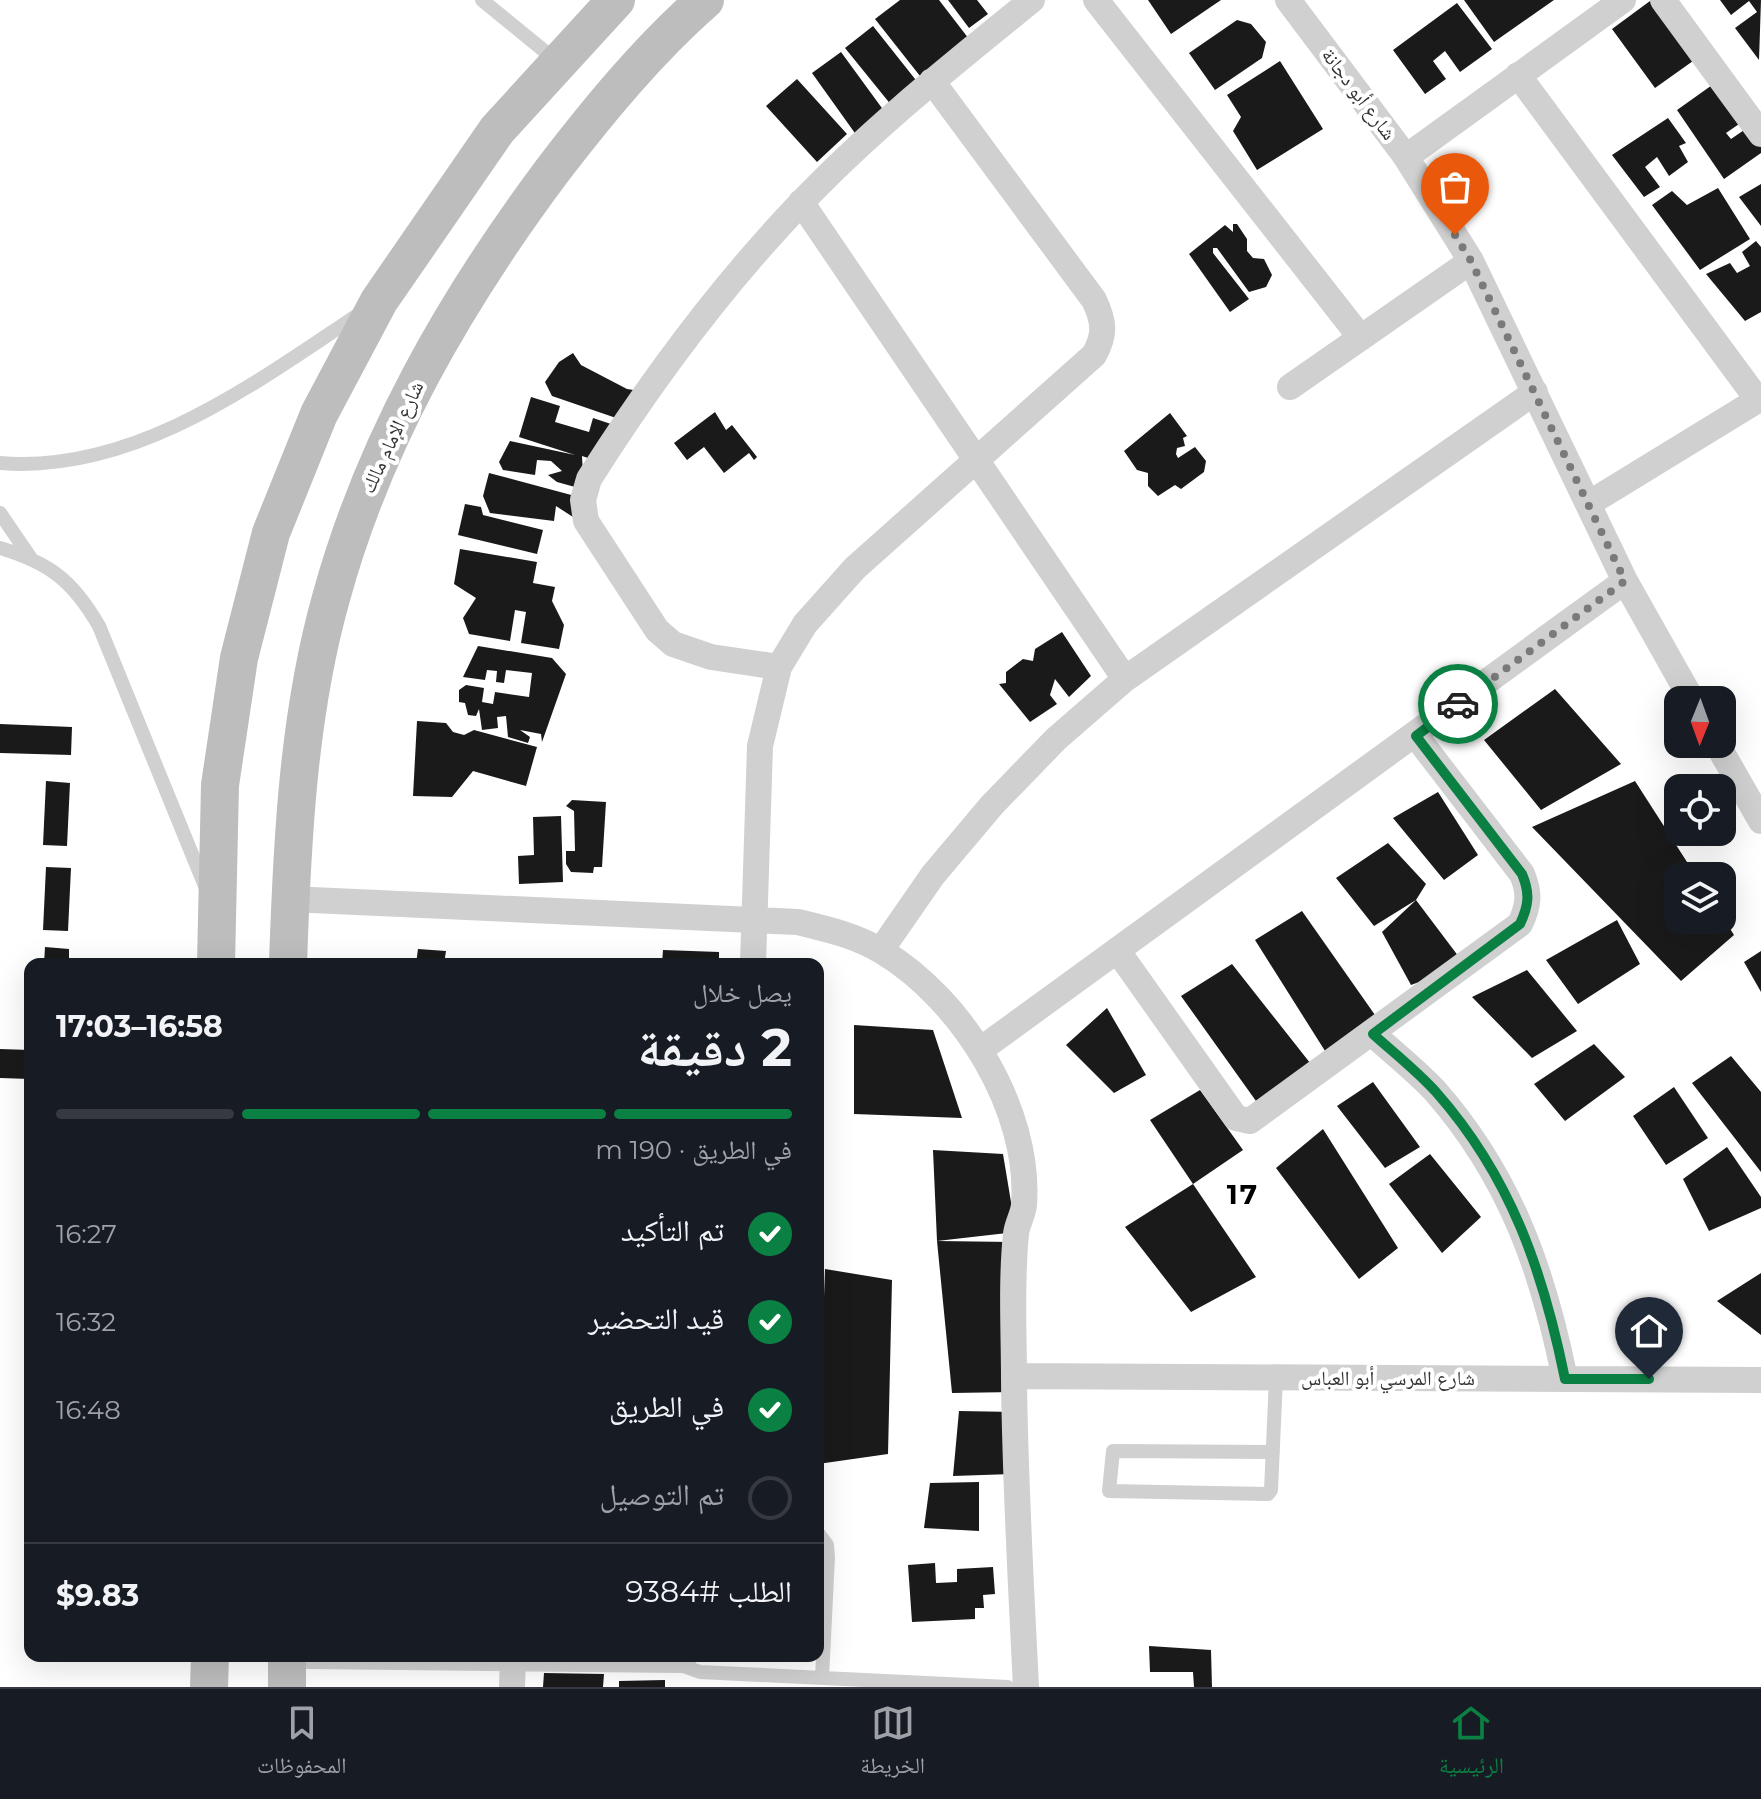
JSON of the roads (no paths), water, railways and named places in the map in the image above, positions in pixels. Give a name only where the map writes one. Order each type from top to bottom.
[{"type":"street","points":[[216,958],[220,785],[239,658],[264,561],[319,414],[379,301],[497,130],[616,0]]},
{"type":"street","name":"شارع الإمام مالك","points":[[288,958],[290,899],[312,684],[338,573],[355,518],[388,439],[441,335],[501,239],[631,74],[705,0]]},
{"type":"street","points":[[779,667],[691,652],[657,630],[595,540],[586,521],[583,500],[589,479],[687,334],[801,202],[932,81],[1032,0]]},
{"type":"street","points":[[1096,0],[1361,338]]},
{"type":"street","name":"شارع أبو دجانة","points":[[1288,0],[1406,157],[1471,261],[1625,581],[1684,686]]},
{"type":"street","points":[[1406,157],[1623,0]]},
{"type":"street","points":[[1663,0],[1761,134]]},
{"type":"street","points":[[1518,75],[1760,399],[1588,504]]},
{"type":"street","points":[[753,958],[760,746],[779,667],[805,624],[855,568],[1094,355],[1104,339],[1103,318],[1094,300],[932,81]]},
{"type":"street","points":[[801,202],[1125,679]]},
{"type":"street","points":[[1290,387],[1471,261]]},
{"type":"street","points":[[881,950],[933,875],[992,805],[1056,739],[1125,679],[1535,392]]},
{"type":"street","points":[[980,1050],[1416,736],[1625,581]]},
{"type":"street","points":[[1117,950],[1236,1118],[1250,1121],[1373,1034],[1520,924],[1528,908],[1529,890],[1522,874],[1416,736]]},
{"type":"street","points":[[1725,758],[1761,821]]},
{"type":"street","points":[[290,899],[798,922],[841,933],[881,950],[920,977],[953,1010],[980,1050],[1004,1099],[1019,1151],[1024,1206],[1016,1232],[1014,1376],[1026,1687]]},
{"type":"street","points":[[1373,1034],[1435,1092],[1487,1159],[1526,1234],[1552,1315],[1565,1379]]},
{"type":"street","name":"شارع المرسي أبو العباس","points":[[1014,1376],[1761,1380]]},
{"type":"street","points":[[209,1687],[210,1662]]},
{"type":"street","points":[[287,1662],[287,1687]]},
{"type":"street","points":[[512,1687],[513,1662]]},
{"type":"lane","points":[[482,0],[559,63]]},
{"type":"lane","points":[[0,463],[37,466],[134,444],[233,398],[379,301]]},
{"type":"lane","points":[[0,513],[30,557]]},
{"type":"lane","points":[[0,548],[30,557],[59,574],[82,597],[99,626],[217,913]]},
{"type":"lane","points":[[1273,1452],[1113,1451],[1109,1491],[1268,1494],[1273,1452],[1276,1378]]},
{"type":"lane","points":[[824,1541],[828,1557],[824,1638]]},
{"type":"lane","points":[[684,1662],[686,1667],[700,1672],[1008,1687]]},
{"type":"lane","points":[[822,1678],[823,1662]]},
{"type":"district","name":"17","points":[[1243,1194]]}]
